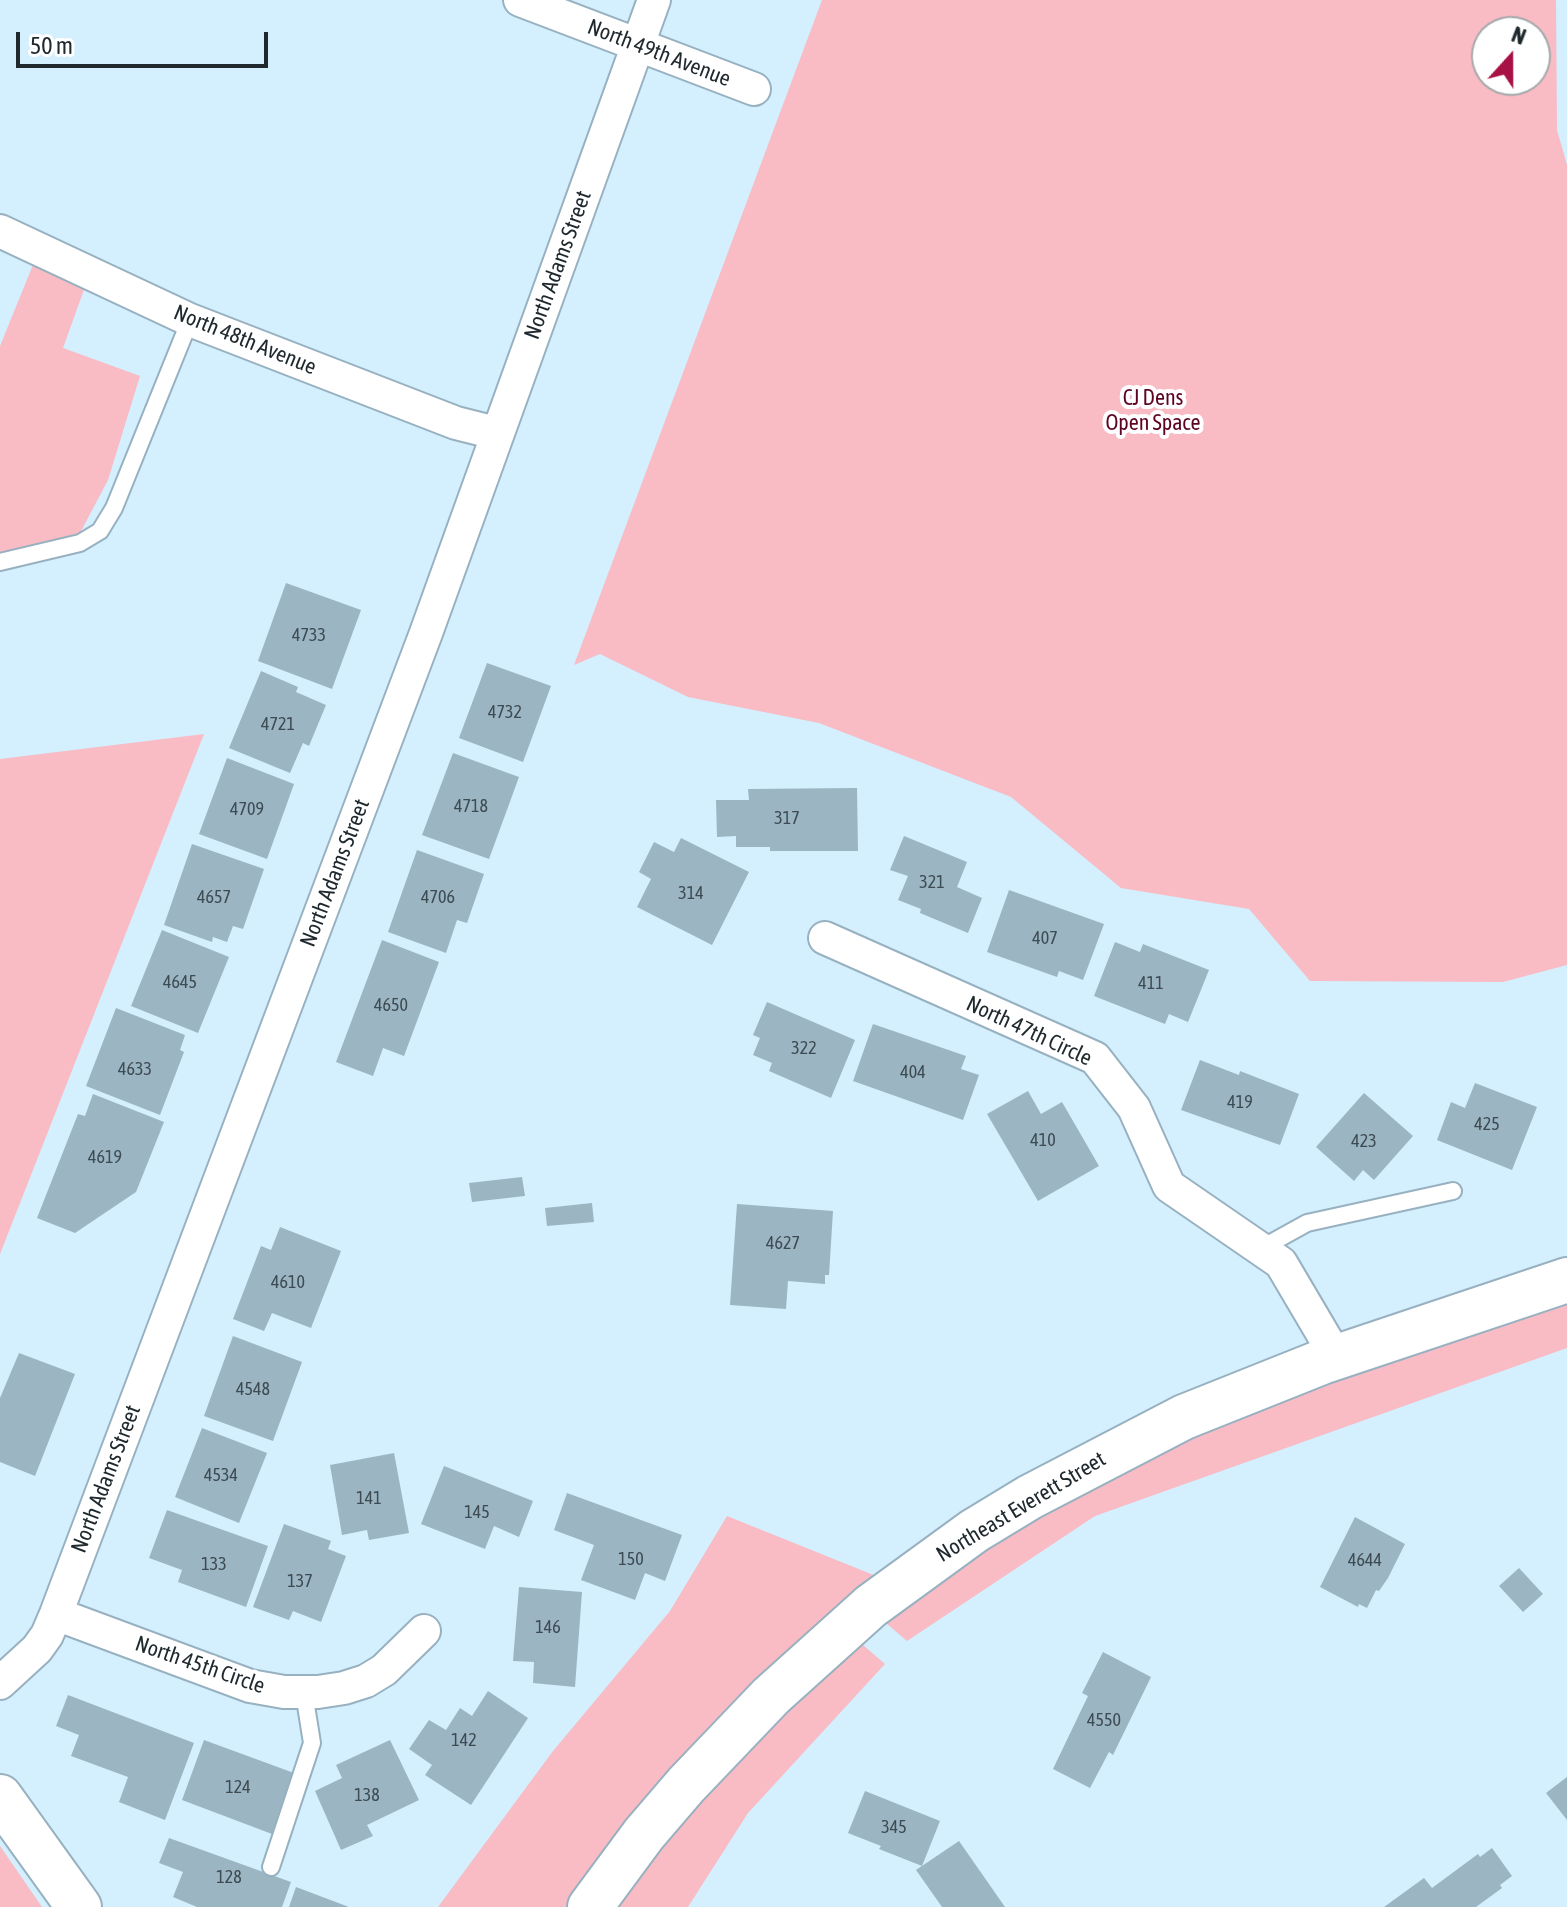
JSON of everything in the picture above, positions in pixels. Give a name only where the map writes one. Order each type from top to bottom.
[{"type":"main road","name":"Northeast Everett Street","points":[[590,1907],[644,1834],[726,1741],[813,1657],[916,1571],[1030,1497],[1184,1417],[1337,1358],[1567,1280]]},
{"type":"main road","points":[[0,1797],[79,1907]]},
{"type":"street","name":"North 49th Avenue","points":[[520,0],[754,89]]},
{"type":"street","name":"North Adams Street","points":[[0,1683],[37,1649],[56,1614],[426,633],[654,0]]},
{"type":"street","name":"North 48th Avenue","points":[[0,231],[190,320],[456,423],[496,433]]},
{"type":"street","name":"North 47th Circle","points":[[825,938],[1095,1058],[1134,1108],[1169,1186],[1281,1263],[1337,1358]]},
{"type":"street","name":"North 45th Circle","points":[[56,1614],[250,1686],[304,1693],[344,1688],[366,1681],[384,1670],[424,1631]]},
{"type":"lane","points":[[0,562],[80,543],[100,531],[114,508],[190,320]]},
{"type":"lane","points":[[1260,1249],[1307,1223],[1453,1191]]},
{"type":"lane","points":[[271,1867],[312,1743],[304,1693]]},
{"type":"green space","name":"CJ Dens Open Space","points":[[822,0],[1556,0],[1557,130],[1567,165],[1567,965],[1503,982],[1310,981],[1249,909],[1121,888],[1011,797],[819,723],[688,697],[600,654],[574,665]]},
{"type":"green space","points":[[39,250],[90,273],[63,348],[140,376],[108,480],[80,533],[0,554],[0,346]]},
{"type":"green space","points":[[204,734],[0,1254],[0,759]]},
{"type":"green space","points":[[1567,1301],[1567,1348],[1095,1516],[907,1641],[879,1617],[1087,1475],[1318,1386]]},
{"type":"green space","points":[[727,1516],[876,1576],[575,1907],[438,1907],[553,1751],[670,1611]]},
{"type":"green space","points":[[856,1639],[885,1664],[748,1813],[688,1907],[610,1907],[707,1784]]},
{"type":"green space","points":[[0,1846],[42,1907],[0,1907]]},
{"type":"building","points":[[286,583],[361,610],[332,689],[258,661]]},
{"type":"building","points":[[487,663],[551,686],[523,762],[459,738]]},
{"type":"building","points":[[261,671],[298,687],[296,692],[326,705],[309,746],[303,743],[290,773],[229,748]]},
{"type":"building","points":[[453,753],[519,777],[489,859],[422,835]]},
{"type":"building","points":[[227,758],[294,784],[267,859],[199,834]]},
{"type":"building","points":[[857,788],[858,851],[770,851],[770,847],[736,847],[736,836],[717,837],[716,800],[749,800],[748,789]]},
{"type":"building","points":[[904,836],[967,862],[957,887],[982,898],[968,933],[898,900],[908,876],[890,870]]},
{"type":"building","points":[[681,838],[749,872],[712,945],[637,907],[651,879],[639,872],[654,842],[674,852]]},
{"type":"building","points":[[192,844],[264,869],[243,929],[233,926],[227,942],[213,937],[212,942],[164,925]]},
{"type":"building","points":[[417,850],[484,874],[467,923],[457,920],[446,953],[388,932]]},
{"type":"building","points":[[1009,890],[1104,924],[1083,980],[1059,971],[1057,977],[987,952]]},
{"type":"building","points":[[162,930],[229,957],[198,1033],[131,1006]]},
{"type":"building","points":[[382,940],[439,962],[404,1056],[383,1048],[373,1076],[336,1062]]},
{"type":"building","points":[[1115,942],[1140,952],[1143,944],[1209,970],[1188,1022],[1169,1014],[1165,1024],[1094,996]]},
{"type":"building","points":[[767,1002],[855,1040],[831,1098],[769,1071],[772,1063],[753,1055],[760,1038],[753,1035]]},
{"type":"building","points":[[116,1008],[185,1035],[180,1050],[184,1052],[160,1115],[86,1086]]},
{"type":"building","points":[[873,1024],[966,1056],[961,1069],[979,1075],[963,1120],[853,1081]]},
{"type":"building","points":[[1200,1060],[1239,1075],[1240,1071],[1299,1094],[1280,1145],[1181,1110]]},
{"type":"building","points":[[1475,1083],[1537,1107],[1512,1170],[1437,1140],[1451,1102],[1465,1108]]},
{"type":"building","points":[[1028,1091],[1041,1114],[1062,1102],[1099,1166],[1038,1201],[987,1114]]},
{"type":"building","points":[[1364,1093],[1413,1136],[1374,1180],[1363,1170],[1354,1181],[1316,1147]]},
{"type":"building","points":[[93,1094],[164,1122],[136,1192],[75,1233],[37,1218],[78,1114],[85,1116]]},
{"type":"building","points":[[522,1177],[525,1196],[472,1202],[469,1183]]},
{"type":"building","points":[[592,1203],[594,1222],[547,1226],[545,1208]]},
{"type":"building","points":[[737,1204],[833,1211],[829,1275],[825,1275],[825,1284],[788,1281],[786,1309],[730,1305]]},
{"type":"building","points":[[280,1227],[341,1251],[311,1328],[272,1313],[264,1331],[233,1319],[261,1246],[271,1250]]},
{"type":"building","points":[[233,1336],[302,1362],[273,1441],[204,1416]]},
{"type":"building","points":[[19,1353],[75,1374],[35,1476],[0,1462],[0,1398]]},
{"type":"building","points":[[202,1428],[267,1453],[239,1523],[175,1497]]},
{"type":"building","points":[[394,1453],[409,1533],[369,1540],[367,1530],[342,1535],[330,1465]]},
{"type":"building","points":[[444,1466],[533,1501],[519,1537],[494,1526],[485,1549],[421,1524]]},
{"type":"building","points":[[567,1493],[682,1535],[665,1581],[645,1573],[635,1600],[581,1580],[594,1545],[554,1530]]},
{"type":"building","points":[[167,1510],[268,1546],[246,1607],[178,1582],[182,1570],[149,1558]]},
{"type":"building","points":[[1355,1517],[1405,1544],[1388,1578],[1379,1591],[1376,1590],[1367,1608],[1359,1604],[1358,1607],[1320,1587]]},
{"type":"building","points":[[284,1524],[331,1541],[328,1549],[346,1556],[321,1622],[293,1611],[289,1620],[253,1607]]},
{"type":"building","points":[[1519,1568],[1543,1594],[1523,1612],[1499,1586]]},
{"type":"building","points":[[519,1587],[582,1592],[575,1687],[533,1683],[534,1662],[513,1661]]},
{"type":"building","points":[[1103,1652],[1151,1677],[1113,1755],[1109,1752],[1090,1788],[1053,1769],[1088,1696],[1082,1693]]},
{"type":"building","points":[[488,1691],[528,1718],[471,1805],[425,1775],[432,1765],[409,1749],[429,1720],[446,1730],[460,1708],[472,1716]]},
{"type":"building","points":[[68,1695],[194,1743],[165,1820],[119,1802],[128,1777],[71,1756],[79,1735],[56,1726]]},
{"type":"building","points":[[204,1740],[294,1773],[272,1834],[182,1800]]},
{"type":"building","points":[[390,1740],[419,1800],[367,1825],[373,1836],[341,1850],[315,1791],[342,1778],[336,1765]]},
{"type":"building","points":[[1567,1777],[1567,1820],[1546,1793]]},
{"type":"building","points":[[865,1791],[940,1821],[922,1866],[848,1833]]},
{"type":"building","points":[[169,1838],[291,1882],[282,1907],[197,1907],[173,1897],[183,1872],[159,1863]]},
{"type":"building","points":[[959,1841],[1005,1907],[942,1907],[916,1870]]},
{"type":"building","points":[[1492,1848],[1512,1876],[1500,1885],[1502,1888],[1476,1907],[1384,1907],[1424,1878],[1432,1888],[1478,1854],[1480,1857]]},
{"type":"building","points":[[296,1887],[349,1907],[289,1907]]}]
